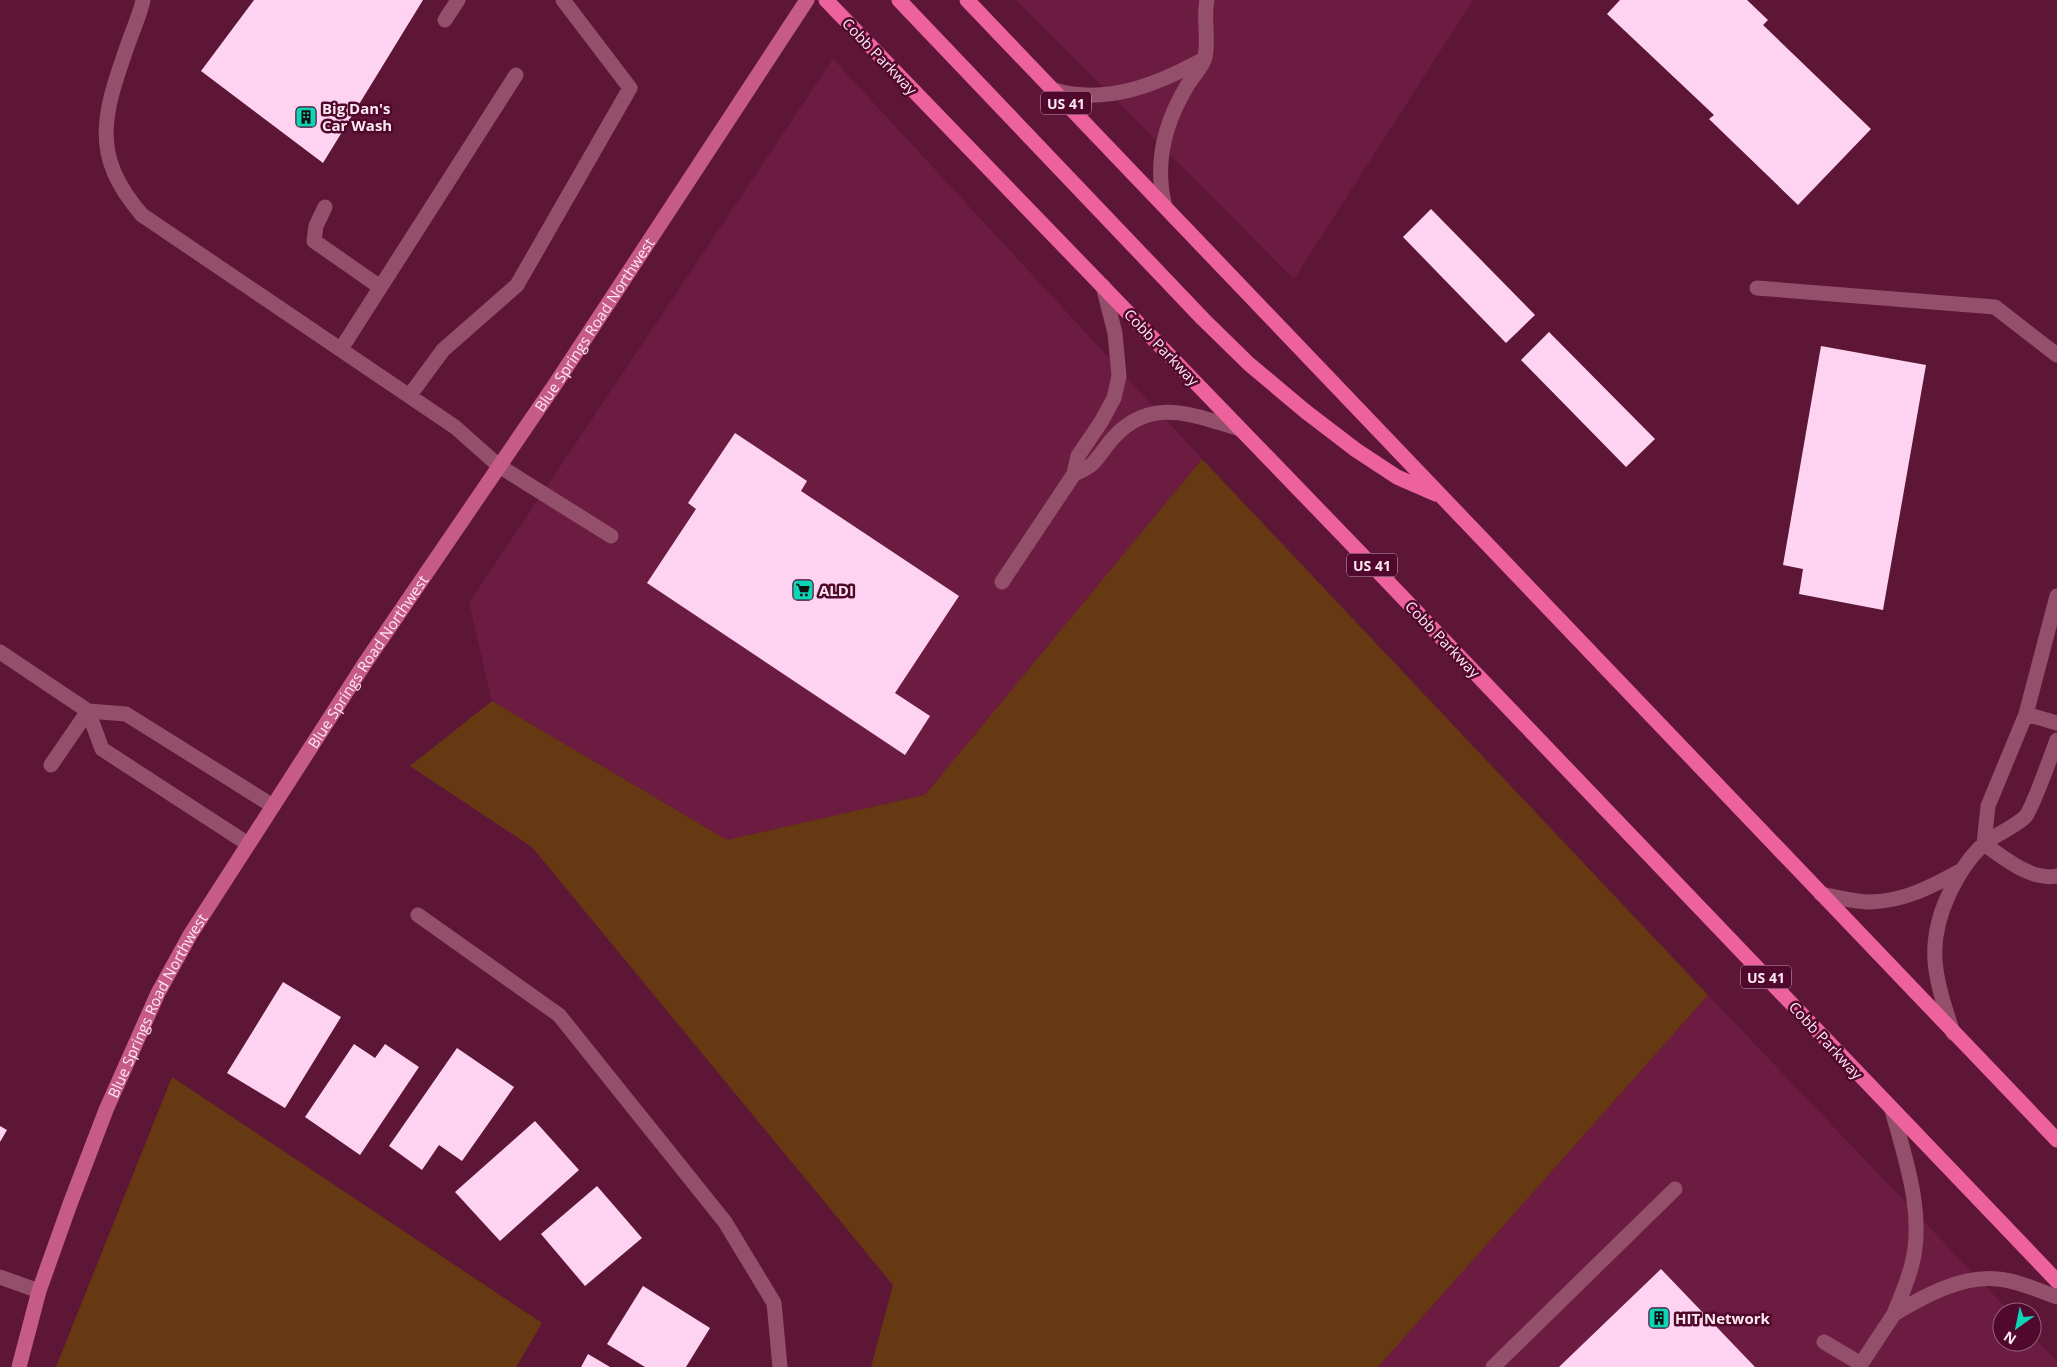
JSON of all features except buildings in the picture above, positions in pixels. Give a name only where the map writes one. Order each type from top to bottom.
[{"type":"main road","name":"Cobb Parkway","points":[[826,0],[1640,844],[2057,1281]]},
{"type":"main road","points":[[899,0],[1249,364],[1305,411],[1356,450],[1397,477],[1444,498]]},
{"type":"main road","name":"US 41","points":[[967,0],[2057,1140]]},
{"type":"street","points":[[143,0],[108,108],[107,152],[118,184],[142,215],[154,225],[410,395],[455,427],[500,466],[611,536]]},
{"type":"street","points":[[445,20],[458,0]]},
{"type":"street","points":[[410,395],[443,350],[517,285],[630,88],[563,0]]},
{"type":"street","name":"Blue Springs Road Northwest","points":[[19,1367],[39,1291],[106,1110],[158,993],[190,935],[365,663],[561,376],[806,0]]},
{"type":"street","points":[[1165,207],[1159,172],[1160,154],[1179,99],[1205,58],[1207,0]]},
{"type":"street","points":[[1054,90],[1091,96],[1134,90],[1175,74],[1205,58]]},
{"type":"street","points":[[341,349],[516,75]]},
{"type":"street","points":[[325,207],[316,226],[314,241],[380,287]]},
{"type":"street","points":[[1002,582],[1074,474],[1078,456],[1101,422],[1114,398],[1119,376],[1115,333],[1103,286]]},
{"type":"street","points":[[1757,288],[1995,307],[2057,354]]},
{"type":"street","points":[[1074,474],[1090,466],[1115,435],[1136,418],[1156,412],[1184,413],[1240,429]]},
{"type":"street","points":[[1984,844],[1988,806],[2026,714],[2057,596]]},
{"type":"street","points":[[0,652],[88,711],[126,714],[273,806]]},
{"type":"street","points":[[51,765],[88,711]]},
{"type":"street","points":[[88,711],[102,749],[248,844]]},
{"type":"street","points":[[2026,714],[2057,723]]},
{"type":"street","points":[[1953,1033],[1935,968],[1934,939],[1939,914],[1960,871],[1984,844],[2026,816],[2057,740]]},
{"type":"street","points":[[1984,844],[2023,871],[2052,877],[2057,876]]},
{"type":"street","points":[[1821,894],[1870,902],[1900,899],[1928,889],[1960,871]]},
{"type":"street","points":[[418,915],[559,1015],[725,1222],[774,1304],[780,1367]]},
{"type":"street","points":[[1824,1342],[1860,1366],[1894,1314],[1913,1263],[1916,1238],[1915,1208],[1892,1110]]},
{"type":"street","points":[[1493,1367],[1676,1189]]},
{"type":"street","points":[[0,1278],[39,1291]]},
{"type":"street","points":[[1894,1314],[1918,1300],[1971,1280],[1998,1279],[2025,1285],[2057,1297]]},
{"type":"shaded area","points":[[1016,0],[1473,0],[1294,279]]},
{"type":"shaded area","points":[[833,59],[1202,459],[925,795],[727,840],[492,701],[469,603]]},
{"type":"shaded area","points":[[1202,459],[1708,995],[1378,1367],[871,1367],[893,1285],[532,847],[410,766],[492,701],[727,840],[925,795]]},
{"type":"shaded area","points":[[1708,995],[2000,1302],[1992,1302],[1992,1352],[2042,1352],[2042,1345],[2057,1361],[2057,1367],[1378,1367]]},
{"type":"shaded area","points":[[172,1077],[542,1323],[516,1367],[56,1367]]},
{"type":"place","name":"Big Dan's Car Wash","points":[[306,117]]},
{"type":"place","name":"ALDI","points":[[803,590]]},
{"type":"place","name":"HIT Network","points":[[1659,1318]]}]
